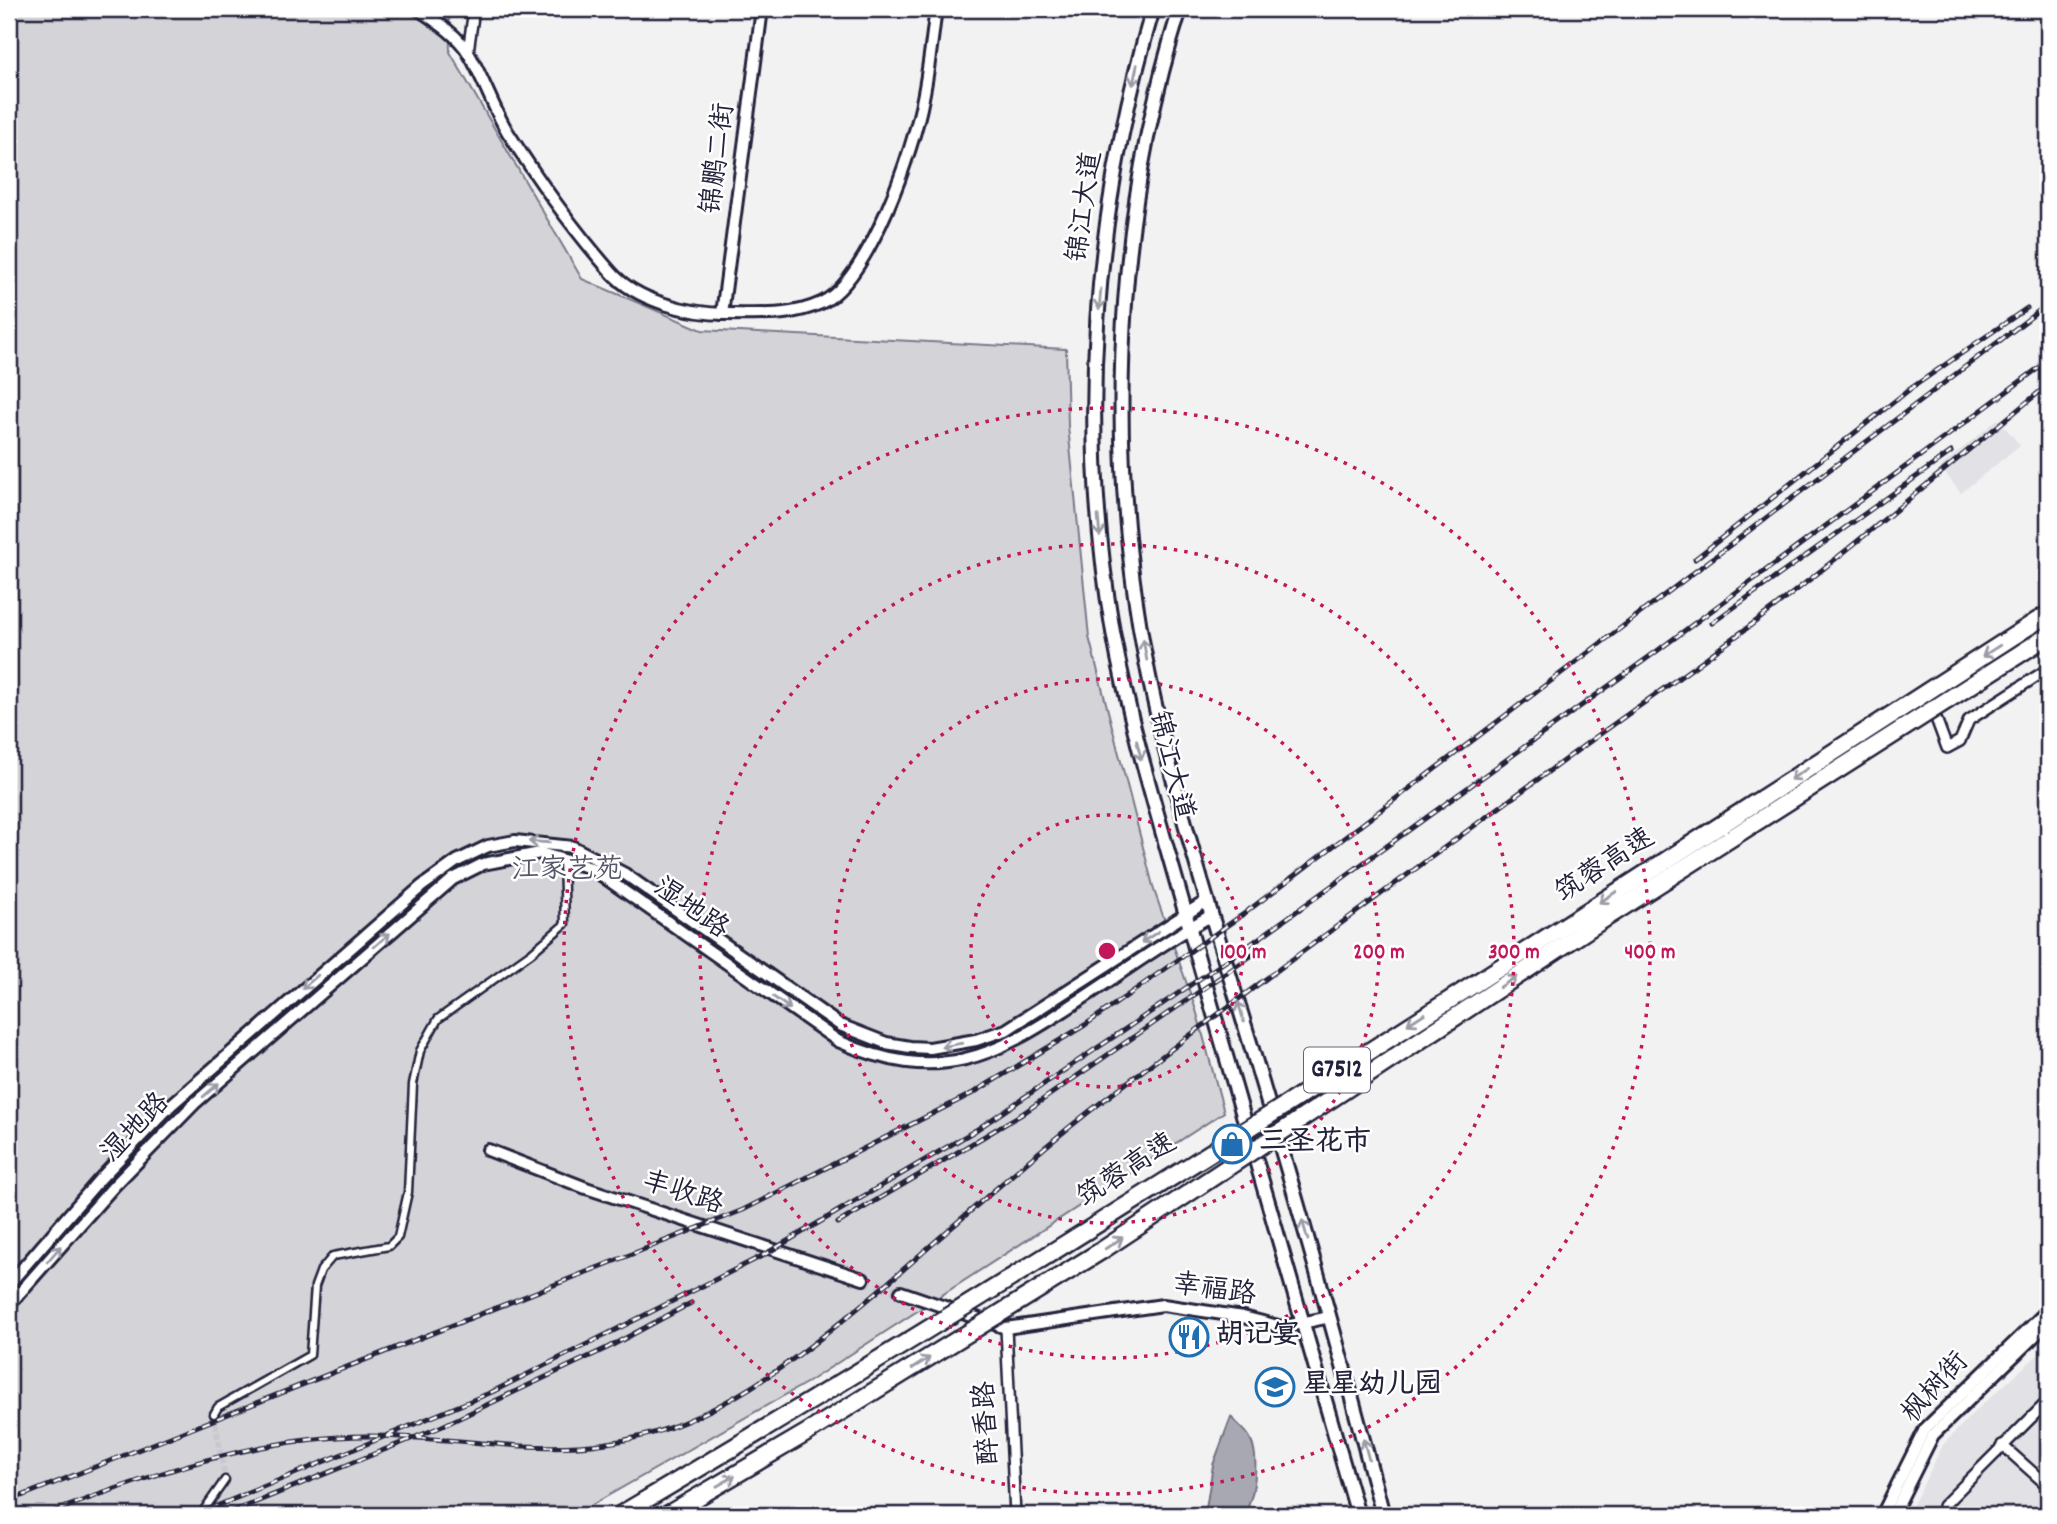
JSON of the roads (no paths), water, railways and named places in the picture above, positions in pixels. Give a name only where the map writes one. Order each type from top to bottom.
[{"type":"highway","name":"筑蓉高速","points":[[620,1515],[814,1401],[1083,1232],[2048,614]]},
{"type":"highway","name":"筑蓉高速","points":[[667,1515],[808,1433],[1101,1251],[1593,926],[2048,636]]},
{"type":"main road","name":"锦江大道","points":[[1153,9],[1119,150],[1109,218],[1094,369],[1094,461],[1100,535],[1115,642],[1160,830],[1358,1515]]},
{"type":"main road","name":"锦江大道","points":[[1180,9],[1164,60],[1139,177],[1121,372],[1121,440],[1137,605],[1153,699],[1212,915],[1330,1317],[1383,1515]]},
{"type":"street","points":[[418,9],[436,21],[468,52],[505,127],[545,191],[613,275],[660,305],[722,314],[788,314],[824,302],[854,272],[880,226],[905,163],[923,100],[936,9]]},
{"type":"street","points":[[468,52],[474,9]]},
{"type":"street","name":"锦鹏二街","points":[[722,314],[762,9]]},
{"type":"street","points":[[1925,687],[1947,748],[1960,741],[1969,720],[2048,669]]},
{"type":"street","name":"湿地路","points":[[9,1284],[99,1180],[172,1105],[422,886],[457,861],[488,846],[515,841],[566,846],[596,856],[840,1025],[886,1042],[930,1048],[976,1040],[1006,1030],[1208,901]]},
{"type":"street","points":[[214,1414],[218,1406],[310,1355],[315,1286],[321,1269],[333,1256],[389,1246],[398,1237],[408,1192],[413,1084],[420,1051],[438,1019],[531,953],[565,924],[566,846]]},
{"type":"street","name":"湿地路","points":[[9,1306],[114,1186],[195,1103],[453,878],[483,863],[540,853],[591,868],[818,1029],[859,1050],[899,1061],[954,1062],[1020,1040],[1212,915]]},
{"type":"street","points":[[756,985],[764,973]]},
{"type":"street","name":"丰收路","points":[[488,1150],[586,1188],[863,1279]]},
{"type":"street","points":[[901,1292],[1006,1328]]},
{"type":"street","name":"幸福路","points":[[1006,1328],[1163,1305],[1243,1317],[1282,1327],[1330,1317]]},
{"type":"street","name":"枫树街","points":[[1882,1515],[1924,1429],[2048,1310]]},
{"type":"street","name":"枫树街","points":[[1893,1515],[1933,1435],[2048,1323]]},
{"type":"street","name":"醉香路","points":[[1006,1328],[1015,1515]]},
{"type":"street","points":[[1953,1515],[1943,1506],[2048,1401]]},
{"type":"street","points":[[2002,1445],[2048,1486]]},
{"type":"street","points":[[204,1515],[204,1510],[225,1480]]},
{"type":"tunnel","points":[[863,1279],[901,1292]]},
{"type":"tunnel","points":[[214,1414],[225,1480]]},
{"type":"railway","points":[[9,1501],[743,1210],[973,1093],[1085,1025],[1245,913],[2048,304]]},
{"type":"railway","points":[[1695,559],[1910,389],[2027,308]]},
{"type":"railway","points":[[195,1515],[492,1392],[762,1256],[976,1130],[1251,944],[1653,654],[2048,361]]},
{"type":"railway","points":[[45,1515],[163,1473],[243,1451],[284,1443],[367,1436],[572,1446],[612,1442],[653,1433],[723,1404],[773,1373],[821,1338],[1108,1097],[1342,922],[1772,609],[2048,385]]},
{"type":"railway","points":[[1712,623],[1951,452]]},
{"type":"railway","points":[[838,1223],[1022,1114],[1261,949]]},
{"type":"railway","points":[[224,1515],[438,1428],[607,1348],[691,1303]]},
{"type":"place","name":"三圣花市","points":[[1232,1144]]},
{"type":"place","name":"胡记宴","points":[[1189,1337]]},
{"type":"place","name":"星星幼儿园","points":[[1275,1387]]},
{"type":"park label","name":"江家艺苑","points":[[567,872]]}]
